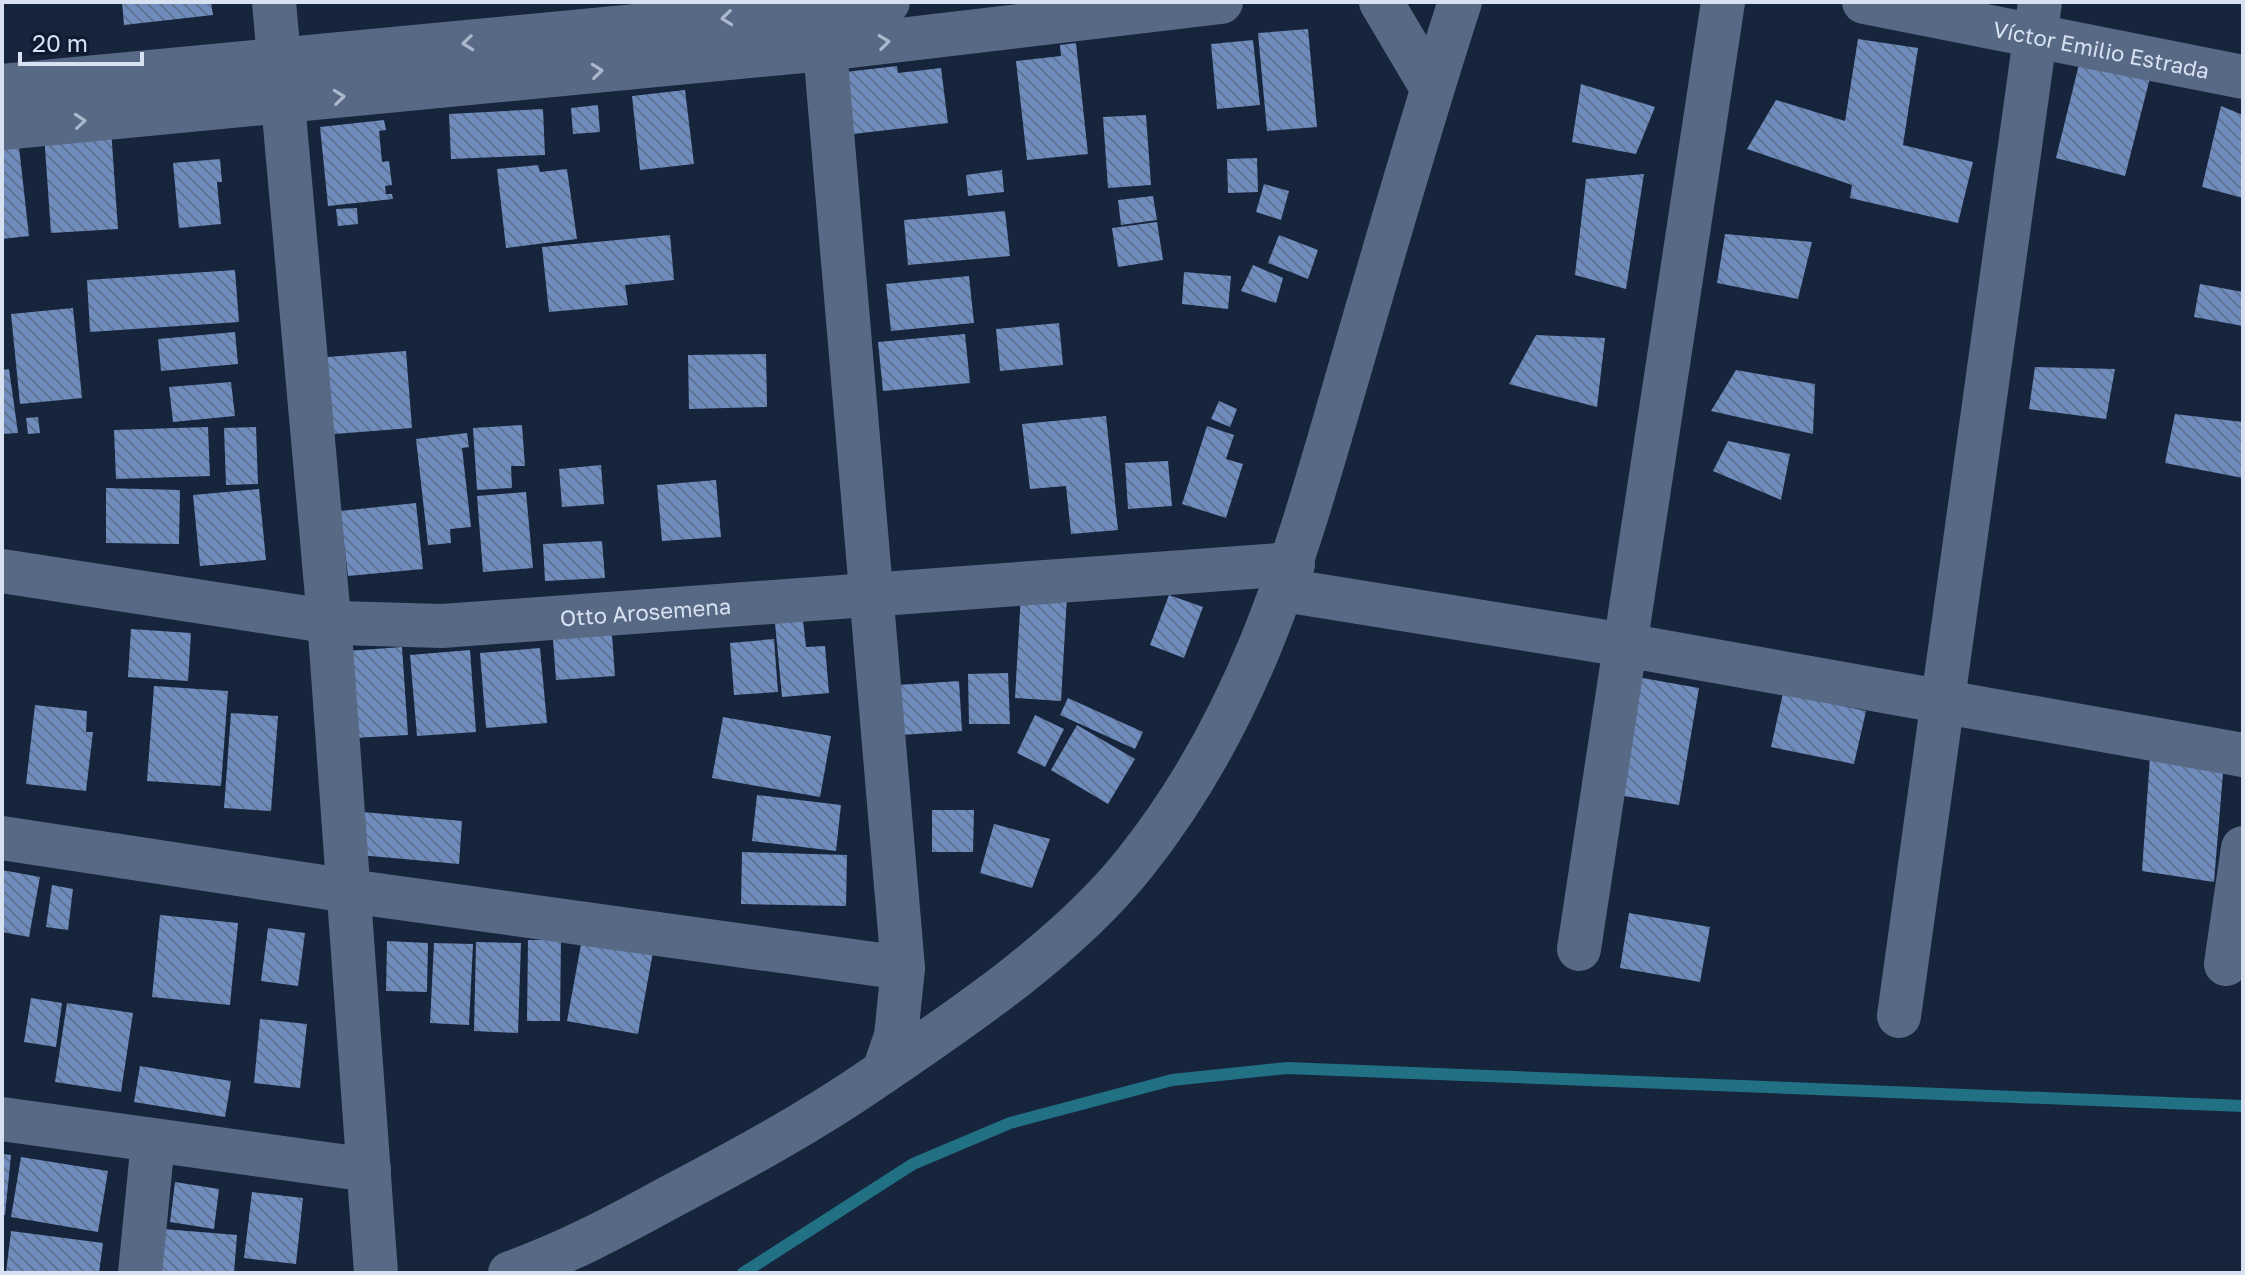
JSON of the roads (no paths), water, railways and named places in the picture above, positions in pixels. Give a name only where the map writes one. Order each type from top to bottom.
[{"type":"street","points":[[274,2],[329,619],[376,1273]]},
{"type":"street","points":[[822,20],[888,2]]},
{"type":"street","points":[[2,128],[282,82],[822,20],[1221,2]]},
{"type":"street","points":[[1381,2],[1432,88]]},
{"type":"street","points":[[510,1273],[616,1226],[697,1183],[836,1104],[884,1071],[1018,973],[1082,918],[1131,868],[1169,818],[1206,758],[1240,693],[1289,577],[1460,2]]},
{"type":"street","points":[[1579,949],[1723,2]]},
{"type":"street","name":"Víctor Emilio Estrada","points":[[1864,2],[2038,19],[2243,77]]},
{"type":"street","points":[[1899,1016],[2038,19]]},
{"type":"street","points":[[822,20],[903,968],[896,1036],[884,1071]]},
{"type":"street","points":[[2,86],[282,82]]},
{"type":"street","name":"Otto Arosemena","points":[[2,571],[329,619],[339,623],[442,626],[871,595],[1289,577],[1625,645],[2243,755]]},
{"type":"street","points":[[2,838],[349,891],[903,968]]},
{"type":"street","points":[[2226,964],[2243,848]]},
{"type":"street","points":[[2,1119],[369,1170]]},
{"type":"street","points":[[140,1273],[153,1141]]},
{"type":"waterway","points":[[743,1273],[913,1164],[1010,1123],[1172,1080],[1287,1068],[2243,1106]]}]
